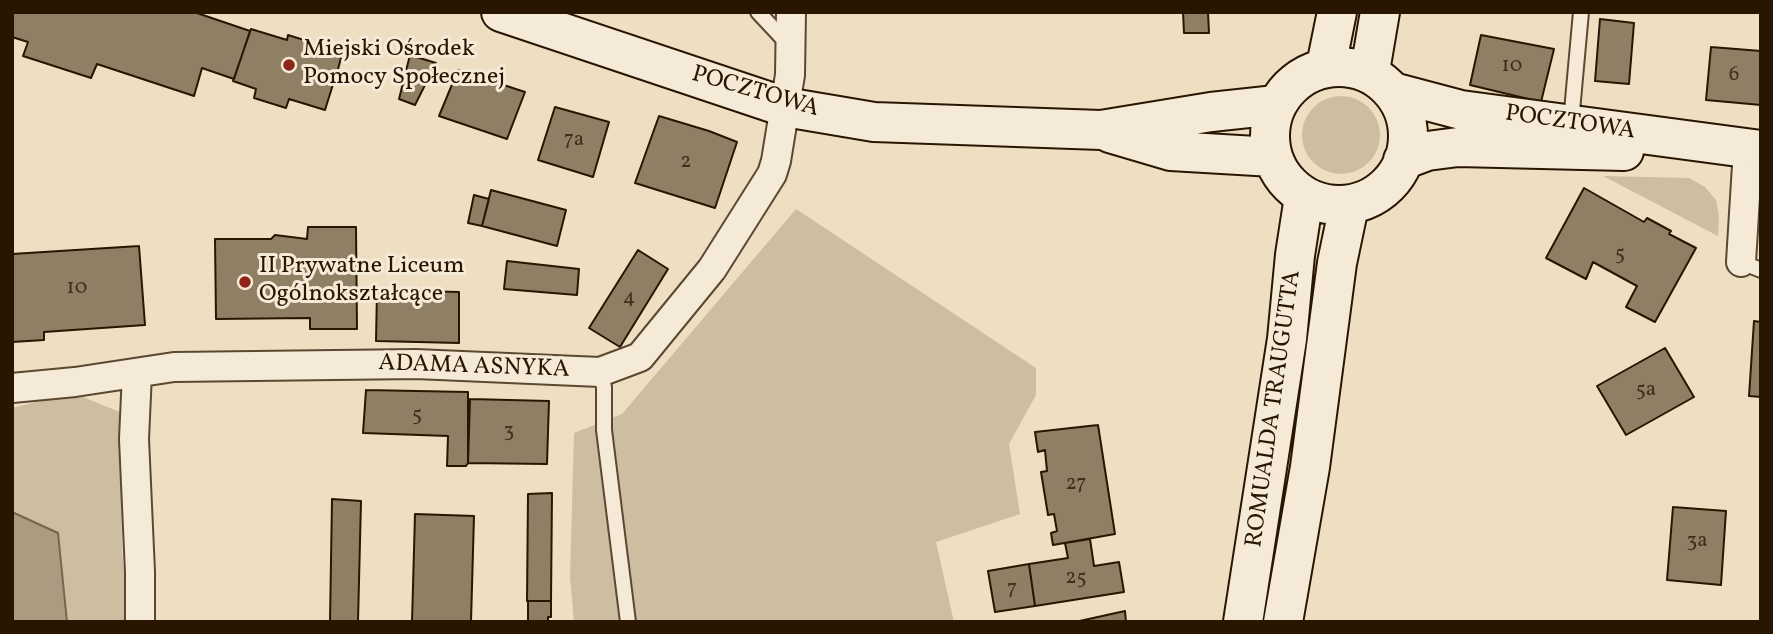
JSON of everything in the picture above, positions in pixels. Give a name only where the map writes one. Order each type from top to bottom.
[{"type":"main road","name":"POCZTOWA","points":[[501,12],[785,107],[874,122],[1101,130],[1211,112],[1276,105]]},
{"type":"main road","points":[[1326,66],[1338,12]]},
{"type":"main road","points":[[1380,12],[1382,81],[1404,116],[1403,160],[1395,181],[1374,198],[1349,206],[1326,205],[1304,197],[1280,173],[1273,157],[1269,131],[1276,105],[1289,87],[1306,74],[1326,66],[1349,65],[1382,81]]},
{"type":"main road","name":"POCZTOWA","points":[[1382,81],[1461,110],[1755,150]]},
{"type":"main road","name":"POCZTOWA","points":[[1101,130],[1171,151],[1273,157]]},
{"type":"main road","name":"POCZTOWA","points":[[1403,160],[1427,151],[1458,147],[1570,151],[1755,150]]},
{"type":"main road","name":"ROMUALDA TRAUGUTTA","points":[[1243,622],[1287,339],[1304,197]]},
{"type":"main road","name":"ROMUALDA TRAUGUTTA","points":[[1283,622],[1298,547],[1337,263],[1349,206]]},
{"type":"street","name":"ADAMA ASNYKA","points":[[12,388],[174,367],[416,364],[600,372],[640,357],[712,269],[772,174],[785,107],[792,49],[791,12]]},
{"type":"street","points":[[1751,266],[1755,150]]},
{"type":"street","points":[[137,373],[134,439],[140,622]]},
{"type":"lane","points":[[758,12],[792,49]]},
{"type":"lane","points":[[1571,124],[1581,12]]},
{"type":"lane","points":[[600,372],[604,387],[604,429],[628,622]]},
{"type":"shaded area","points":[[1341,96],[1356,99],[1369,107],[1377,120],[1380,135],[1377,150],[1369,163],[1356,171],[1341,174],[1326,171],[1313,163],[1305,150],[1302,135],[1305,120],[1313,107],[1326,99]]},
{"type":"shaded area","points":[[1603,176],[1689,178],[1705,187],[1716,200],[1718,236]]},
{"type":"shaded area","points":[[796,209],[1036,368],[1036,395],[1009,444],[1020,514],[936,542],[954,622],[574,622],[570,577],[574,433],[622,414]]},
{"type":"shaded area","points":[[73,393],[120,412],[122,548],[128,622],[12,622],[12,408]]},
{"type":"shaded area","points":[[12,512],[58,533],[67,622],[12,622]]},
{"type":"building","points":[[12,12],[194,12],[250,31],[234,79],[202,68],[194,96],[97,64],[91,78],[23,56],[28,42],[12,37]]},
{"type":"building","points":[[1183,12],[1208,12],[1209,33],[1184,33]]},
{"type":"building","points":[[1600,19],[1634,23],[1629,84],[1595,81]]},
{"type":"building","name":"Miejski Ośrodek Pomocy Społecznej","points":[[251,29],[287,40],[288,35],[307,41],[306,46],[341,58],[337,73],[340,74],[339,79],[335,78],[325,110],[289,99],[286,108],[254,98],[256,89],[233,81]]},
{"type":"building","points":[[1481,35],[1554,49],[1541,102],[1470,85]]},
{"type":"building","points":[[1711,47],[1761,51],[1761,105],[1706,100]]},
{"type":"building","points":[[410,55],[436,63],[415,105],[399,99]]},
{"type":"building","points":[[458,70],[525,92],[507,139],[439,116]]},
{"type":"building","points":[[555,107],[609,122],[593,177],[538,160]]},
{"type":"building","points":[[659,116],[737,142],[715,208],[635,183]]},
{"type":"building","points":[[1584,188],[1644,222],[1647,218],[1671,231],[1669,234],[1696,248],[1655,322],[1626,307],[1637,286],[1593,262],[1586,279],[1546,258]]},
{"type":"building","points":[[491,190],[566,210],[557,246],[482,226]]},
{"type":"building","points":[[474,195],[489,199],[482,226],[468,223]]},
{"type":"building","points":[[308,227],[356,227],[357,329],[310,329],[310,318],[216,319],[215,239],[271,239],[275,235],[307,239]]},
{"type":"building","points":[[139,246],[145,325],[44,332],[44,340],[12,342],[12,254]]},
{"type":"building","points":[[638,250],[668,269],[620,347],[589,328]]},
{"type":"building","points":[[507,261],[579,269],[577,295],[504,289]]},
{"type":"building","points":[[377,290],[459,292],[459,343],[376,341]]},
{"type":"building","points":[[1754,321],[1761,322],[1761,397],[1749,396]]},
{"type":"building","points":[[1665,348],[1694,397],[1626,435],[1597,386]]},
{"type":"building","points":[[366,390],[468,392],[466,466],[447,466],[448,436],[363,433]]},
{"type":"building","points":[[470,399],[549,401],[547,464],[468,463]]},
{"type":"building","points":[[1098,425],[1115,534],[1053,545],[1051,533],[1057,531],[1054,514],[1048,515],[1041,472],[1047,471],[1045,450],[1038,452],[1035,432]]},
{"type":"building","points":[[552,493],[551,601],[527,601],[528,494]]},
{"type":"building","points":[[332,499],[361,501],[358,622],[330,622]]},
{"type":"building","points":[[1673,507],[1726,511],[1721,585],[1667,580]]},
{"type":"building","points":[[415,514],[474,516],[471,622],[412,622]]},
{"type":"building","points":[[1090,539],[1094,566],[1119,562],[1124,592],[1035,606],[1029,564],[1068,558],[1065,543]]},
{"type":"building","points":[[1029,564],[1035,606],[995,612],[988,571]]},
{"type":"building","points":[[528,601],[551,601],[551,617],[548,617],[548,622],[528,622]]},
{"type":"building","points":[[1125,611],[1126,622],[1075,622]]},
{"type":"place","name":"Miejski Ośrodek Pomocy Społecznej","points":[[289,65]]},
{"type":"place","name":"II Prywatne Liceum Ogólnokształcące","points":[[245,282]]}]
